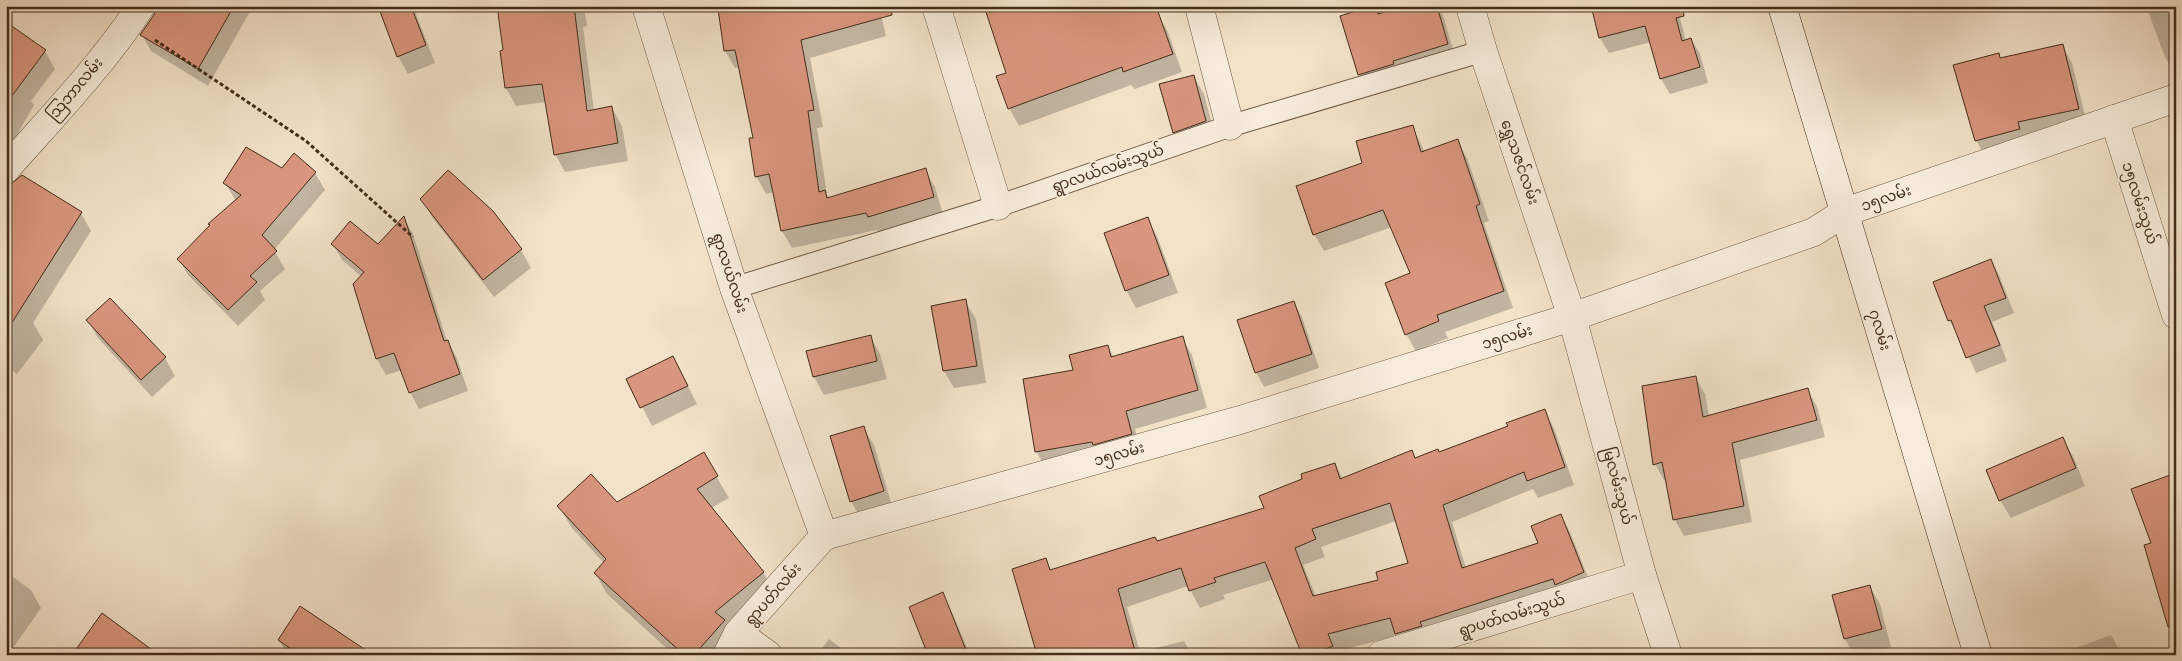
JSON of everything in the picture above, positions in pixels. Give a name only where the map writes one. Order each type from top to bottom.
[{"type":"street","name":"ရွာလယ်လမ်း","points":[[646,6],[734,288],[824,536]]},
{"type":"street","points":[[936,6],[998,206]]},
{"type":"street","points":[[1198,6],[1230,126]]},
{"type":"street","name":"ရွှေသဇင်လမ်း","points":[[1470,6],[1483,51],[1572,316]]},
{"type":"street","name":"၇လမ်း","points":[[1782,6],[1978,655]]},
{"type":"street","name":"သြဘာလမ်း","points":[[6,169],[63,104],[135,14]]},
{"type":"street","name":"၁၅လမ်း","points":[[824,536],[1240,420],[1572,316],[1814,232],[1845,212],[2176,98]]},
{"type":"street","name":"၁၅လမ်းသွယ်","points":[[2114,119],[2176,315]]},
{"type":"street","name":"မြလမ်းသွယ်","points":[[1572,316],[1642,575],[1668,655]]},
{"type":"street","name":"ရွာပတ်လမ်း","points":[[732,644],[824,536]]},
{"type":"street","name":"ရွာပတ်လမ်းသွယ်","points":[[1381,655],[1642,575]]},
{"type":"street","points":[[732,644],[768,655]]},
{"type":"lane","name":"ရွာလယ်လမ်းသွယ်","points":[[734,288],[998,206],[1230,126],[1483,51]]},
{"type":"path","points":[[135,14],[306,141],[413,237]]},
{"type":"building","points":[[156,6],[234,6],[198,69],[140,35],[154,15]]},
{"type":"building","points":[[378,6],[411,6],[426,45],[397,57]]},
{"type":"building","points":[[497,6],[574,6],[587,111],[612,106],[618,143],[554,155],[542,84],[505,88],[500,51],[503,50]]},
{"type":"building","points":[[737,6],[891,6],[892,15],[801,40],[814,110],[808,111],[819,192],[825,190],[827,198],[926,168],[934,197],[868,217],[866,213],[781,231],[769,174],[755,177],[749,138],[753,138],[735,50],[724,51],[718,9]]},
{"type":"building","points":[[984,6],[1156,6],[1173,54],[1123,72],[1122,67],[1008,109],[996,76],[1006,73]]},
{"type":"building","points":[[1375,6],[1378,14],[1403,6],[1437,6],[1448,44],[1393,61],[1394,64],[1358,75],[1340,16]]},
{"type":"building","points":[[1591,6],[1683,6],[1684,16],[1676,18],[1682,41],[1691,38],[1700,67],[1660,79],[1645,26],[1599,38]]},
{"type":"building","points":[[6,22],[46,50],[6,104]]},
{"type":"building","points":[[2063,44],[2079,109],[2018,122],[2020,129],[1975,141],[1953,65],[1999,53],[2000,58]]},
{"type":"building","points":[[1194,75],[1206,121],[1173,133],[1159,84]]},
{"type":"building","points":[[1413,125],[1421,152],[1458,139],[1480,204],[1476,206],[1504,291],[1437,315],[1439,321],[1405,335],[1385,283],[1410,273],[1383,210],[1313,235],[1296,186],[1362,163],[1356,141]]},
{"type":"building","points":[[246,147],[282,168],[294,153],[316,172],[262,235],[277,251],[250,276],[257,282],[228,310],[177,259],[210,225],[208,224],[241,195],[223,183]]},
{"type":"building","points":[[448,170],[493,211],[522,249],[483,280],[420,199]]},
{"type":"building","points":[[22,175],[82,212],[6,332],[6,184],[11,184]]},
{"type":"building","points":[[404,216],[444,341],[448,340],[460,374],[409,393],[394,353],[376,359],[353,284],[364,272],[331,244],[350,221],[378,244]]},
{"type":"building","points":[[1148,217],[1169,275],[1125,291],[1104,233]]},
{"type":"building","points":[[1991,259],[2006,298],[1984,306],[2000,345],[1966,358],[1951,320],[1948,321],[1933,282]]},
{"type":"building","points":[[110,298],[166,357],[141,380],[86,320]]},
{"type":"building","points":[[966,299],[977,366],[943,371],[931,306]]},
{"type":"building","points":[[1294,301],[1312,354],[1255,373],[1237,320]]},
{"type":"building","points":[[871,335],[877,361],[813,377],[806,351]]},
{"type":"building","points":[[1183,336],[1198,390],[1126,411],[1132,434],[1093,445],[1092,442],[1035,452],[1023,379],[1073,370],[1069,355],[1108,345],[1111,357]]},
{"type":"building","points":[[673,356],[688,386],[640,408],[626,379]]},
{"type":"building","points":[[1696,376],[1703,417],[1808,388],[1817,420],[1732,443],[1744,506],[1673,520],[1662,462],[1653,465],[1642,386]]},
{"type":"building","points":[[1545,409],[1565,467],[1527,481],[1524,472],[1443,505],[1462,568],[1538,543],[1531,526],[1561,514],[1584,572],[1555,585],[1553,579],[1420,622],[1422,626],[1395,634],[1390,618],[1328,634],[1333,646],[1310,655],[1302,655],[1265,562],[1214,578],[1216,582],[1189,591],[1181,568],[1118,589],[1136,655],[1037,655],[1012,569],[1046,558],[1050,570],[1155,537],[1157,541],[1264,508],[1259,496],[1302,479],[1301,474],[1335,463],[1340,479],[1412,450],[1415,458],[1438,449],[1439,452],[1508,426],[1506,423]],"holes":[[[1390,503],[1408,563],[1376,572],[1378,580],[1313,596],[1295,548],[1316,539],[1312,529]]]},
{"type":"building","points":[[864,426],[884,491],[850,502],[830,436]]},
{"type":"building","points":[[2063,437],[2076,468],[1999,501],[1986,470]]},
{"type":"building","points":[[704,452],[718,476],[697,489],[764,572],[715,612],[725,620],[694,655],[684,655],[594,573],[606,559],[557,506],[591,474],[617,502]]},
{"type":"building","points":[[2176,473],[2176,626],[2168,627],[2144,545],[2151,543],[2131,489]]},
{"type":"building","points":[[1870,585],[1882,629],[1844,639],[1832,595]]},
{"type":"building","points":[[943,592],[968,655],[928,655],[909,607]]},
{"type":"building","points":[[300,606],[373,655],[300,655],[278,640]]},
{"type":"building","points":[[102,613],[159,655],[72,655]]}]
